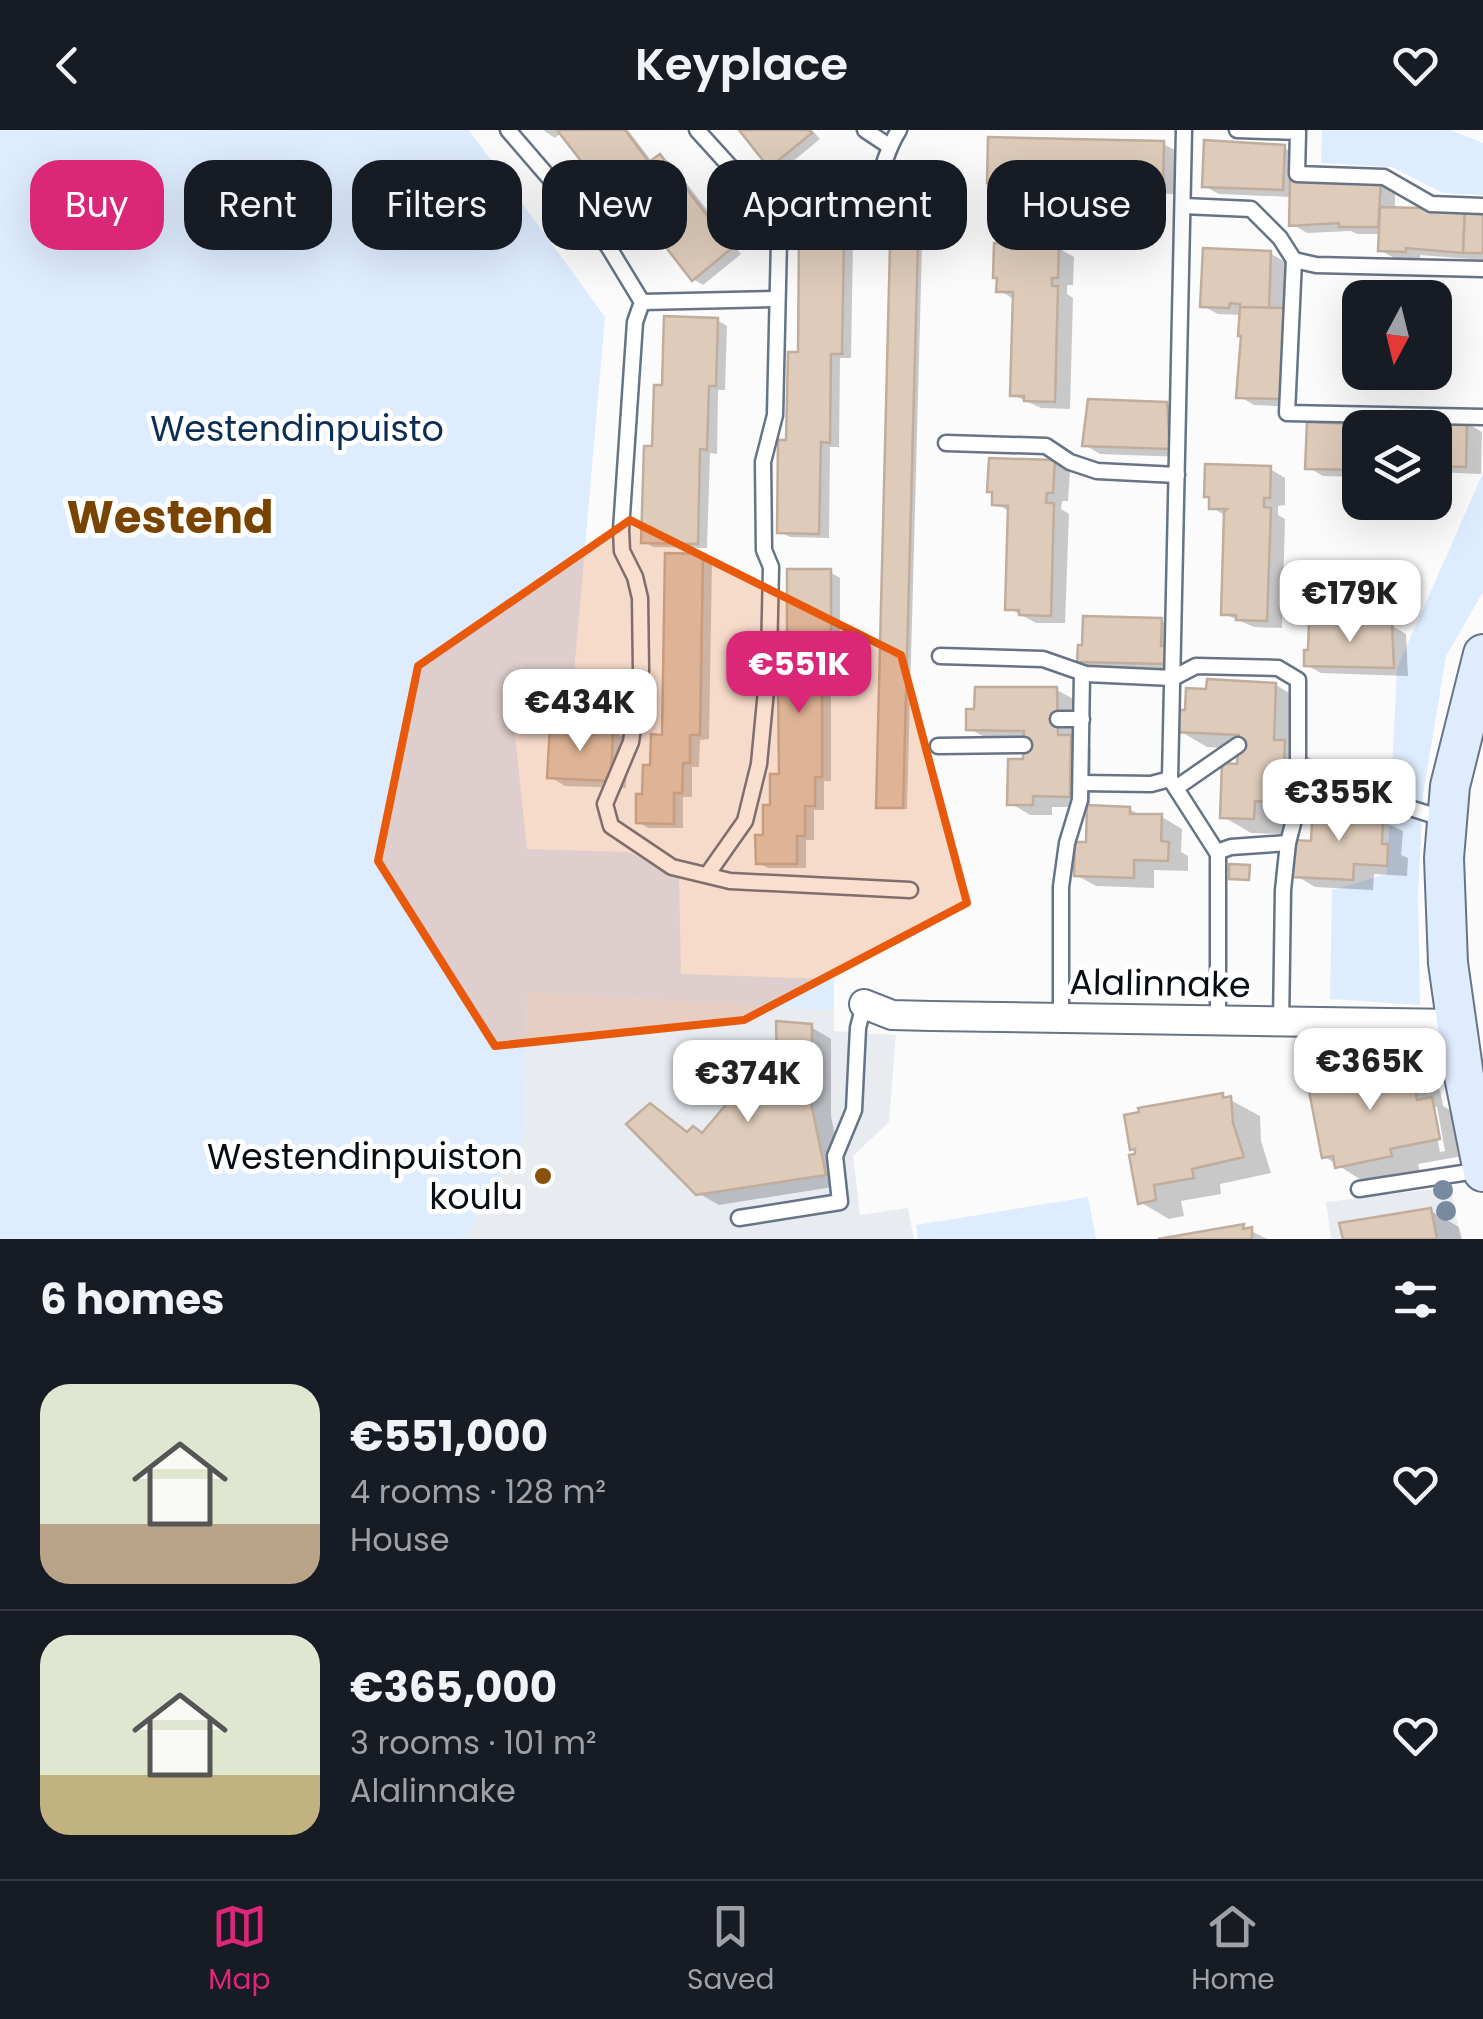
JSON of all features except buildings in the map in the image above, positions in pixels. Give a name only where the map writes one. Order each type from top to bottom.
[{"type":"main road","points":[[1483,654],[1450,786],[1444,921],[1456,1024],[1483,1171]]},
{"type":"street","name":"Alalinnake","points":[[864,1004],[892,1015],[1456,1024]]},
{"type":"lane","points":[[508,130],[608,246],[642,302]]},
{"type":"lane","points":[[697,130],[724,160]]},
{"type":"lane","points":[[864,130],[889,146]]},
{"type":"lane","points":[[885,160],[899,130]]},
{"type":"lane","points":[[1184,130],[1173,783],[1217,852],[1218,1023]]},
{"type":"lane","points":[[1237,130],[1298,132],[1297,174],[1384,177],[1431,204],[1483,206]]},
{"type":"lane","points":[[1183,206],[1251,209],[1280,238],[1294,260],[1287,413],[1483,417]]},
{"type":"lane","points":[[707,874],[745,821],[758,764],[769,659],[771,586],[771,567],[764,550],[763,462],[774,415],[778,250]]},
{"type":"lane","points":[[1294,260],[1483,269]]},
{"type":"lane","points":[[642,302],[776,299]]},
{"type":"lane","points":[[642,302],[635,322],[621,530],[622,551],[635,576],[640,598],[641,670],[631,742],[605,804],[611,826],[672,867],[758,883],[910,890]]},
{"type":"lane","points":[[946,443],[1046,446],[1070,462],[1097,472],[1177,475]]},
{"type":"lane","points":[[940,656],[1043,659],[1082,672],[1172,678],[1196,666],[1278,668],[1298,680],[1298,790],[1283,890],[1281,1024]]},
{"type":"lane","points":[[1061,1019],[1061,887],[1081,783],[1082,672]]},
{"type":"lane","points":[[1058,719],[1082,720]]},
{"type":"lane","points":[[938,746],[1024,745]]},
{"type":"lane","points":[[1081,783],[1173,783],[1238,745]]},
{"type":"lane","points":[[1298,790],[1329,788],[1374,796],[1429,814]]},
{"type":"lane","points":[[1217,852],[1231,847],[1288,843]]},
{"type":"lane","points":[[739,1218],[840,1202],[835,1156],[854,1110],[858,1028],[864,1004]]},
{"type":"lane","points":[[1359,1189],[1483,1171]]},
{"type":"highlighted area","points":[[630,520],[901,655],[967,903],[744,1020],[495,1046],[378,861],[418,666]]},
{"type":"shaded area","points":[[527,992],[834,1010],[834,1031],[896,1035],[889,1122],[853,1156],[860,1215],[908,1208],[914,1239],[464,1239],[525,1135]]},
{"type":"shaded area","points":[[1451,1187],[1460,1239],[1331,1239],[1326,1202]]},
{"type":"green space","name":"Westendinpuisto","points":[[0,130],[469,130],[491,160],[352,160],[352,250],[522,250],[522,203],[542,230],[542,250],[556,250],[605,317],[572,697],[512,707],[527,849],[628,852],[679,876],[681,974],[834,979],[834,1010],[527,992],[525,1135],[464,1239],[0,1239]]},
{"type":"green space","points":[[1322,130],[1450,130],[1483,143],[1483,195],[1443,193],[1392,167],[1321,163]]},
{"type":"green space","points":[[1483,473],[1483,592],[1446,656],[1423,795],[1418,897],[1420,1005],[1330,999],[1332,890],[1387,874],[1397,668]]},
{"type":"green space","points":[[1088,1197],[1096,1239],[918,1239],[916,1225]]},
{"type":"place","name":"Westendinpuiston koulu","points":[[543,1176]]},
{"type":"district","name":"Westend","points":[[170,517]]}]
